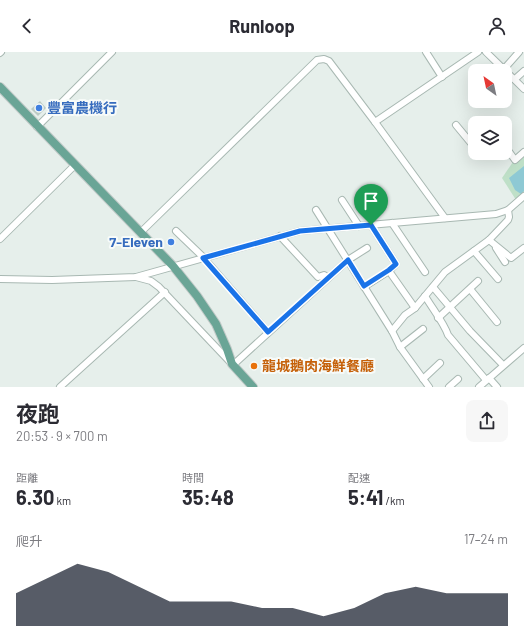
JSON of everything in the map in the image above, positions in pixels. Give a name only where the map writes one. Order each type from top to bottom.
[{"type":"main road","points":[[0,87],[74,166],[173,266],[197,296],[216,324],[227,348],[232,364],[253,387]]},
{"type":"street","points":[[37,127],[112,52]]},
{"type":"street","points":[[426,52],[442,77]]},
{"type":"street","points":[[375,122],[478,52]]},
{"type":"street","points":[[486,52],[499,64]]},
{"type":"street","points":[[508,64],[519,52]]},
{"type":"street","points":[[141,232],[317,60],[324,59],[329,61],[445,218]]},
{"type":"street","points":[[524,71],[514,79],[524,89]]},
{"type":"street","points":[[456,125],[468,140]]},
{"type":"street","points":[[512,156],[515,160],[524,152]]},
{"type":"street","points":[[0,239],[74,166]]},
{"type":"street","points":[[0,280],[136,277],[300,231],[496,214],[508,210],[524,196]]},
{"type":"street","points":[[342,200],[359,226]]},
{"type":"street","points":[[316,210],[392,331],[400,347],[429,387]]},
{"type":"street","points":[[392,331],[404,315],[415,308],[426,296],[445,272],[489,240],[508,220],[508,210]]},
{"type":"street","points":[[392,223],[425,272]]},
{"type":"street","points":[[364,286],[396,264],[371,225]]},
{"type":"street","points":[[176,231],[203,258],[268,332]]},
{"type":"street","points":[[280,236],[318,277],[324,275],[328,278]]},
{"type":"street","points":[[489,240],[511,258],[524,248]]},
{"type":"street","points":[[496,246],[504,262]]},
{"type":"street","points":[[136,277],[151,281],[165,292],[232,364],[348,260],[367,248]]},
{"type":"street","points":[[474,251],[498,278]]},
{"type":"street","points":[[389,270],[415,308]]},
{"type":"street","points":[[438,318],[478,281]]},
{"type":"street","points":[[433,287],[470,331],[503,365]]},
{"type":"street","points":[[470,289],[497,322]]},
{"type":"street","points":[[60,387],[165,292]]},
{"type":"street","points":[[426,296],[438,318],[445,326],[448,335],[497,387]]},
{"type":"street","points":[[400,347],[423,329]]},
{"type":"street","points":[[479,387],[522,350],[524,358]]},
{"type":"street","points":[[423,379],[440,363]]},
{"type":"street","points":[[449,387],[458,380]]},
{"type":"green space","points":[[524,153],[524,197],[518,203],[502,178],[515,159]]},
{"type":"water","points":[[524,166],[524,191],[521,194],[515,190],[509,178]]},
{"type":"building","name":"豐富農機行","points":[[40,101],[46,108],[38,116],[31,109]]},
{"type":"place","name":"豐富農機行","points":[[39,108]]},
{"type":"place","name":"7-Eleven","points":[[171,242]]},
{"type":"place","name":"龍城鵝肉海鮮餐廳","points":[[254,366]]},
{"type":"route","points":[[371,225],[396,264],[364,286],[348,260],[268,332],[203,258],[300,231],[371,225]]}]
